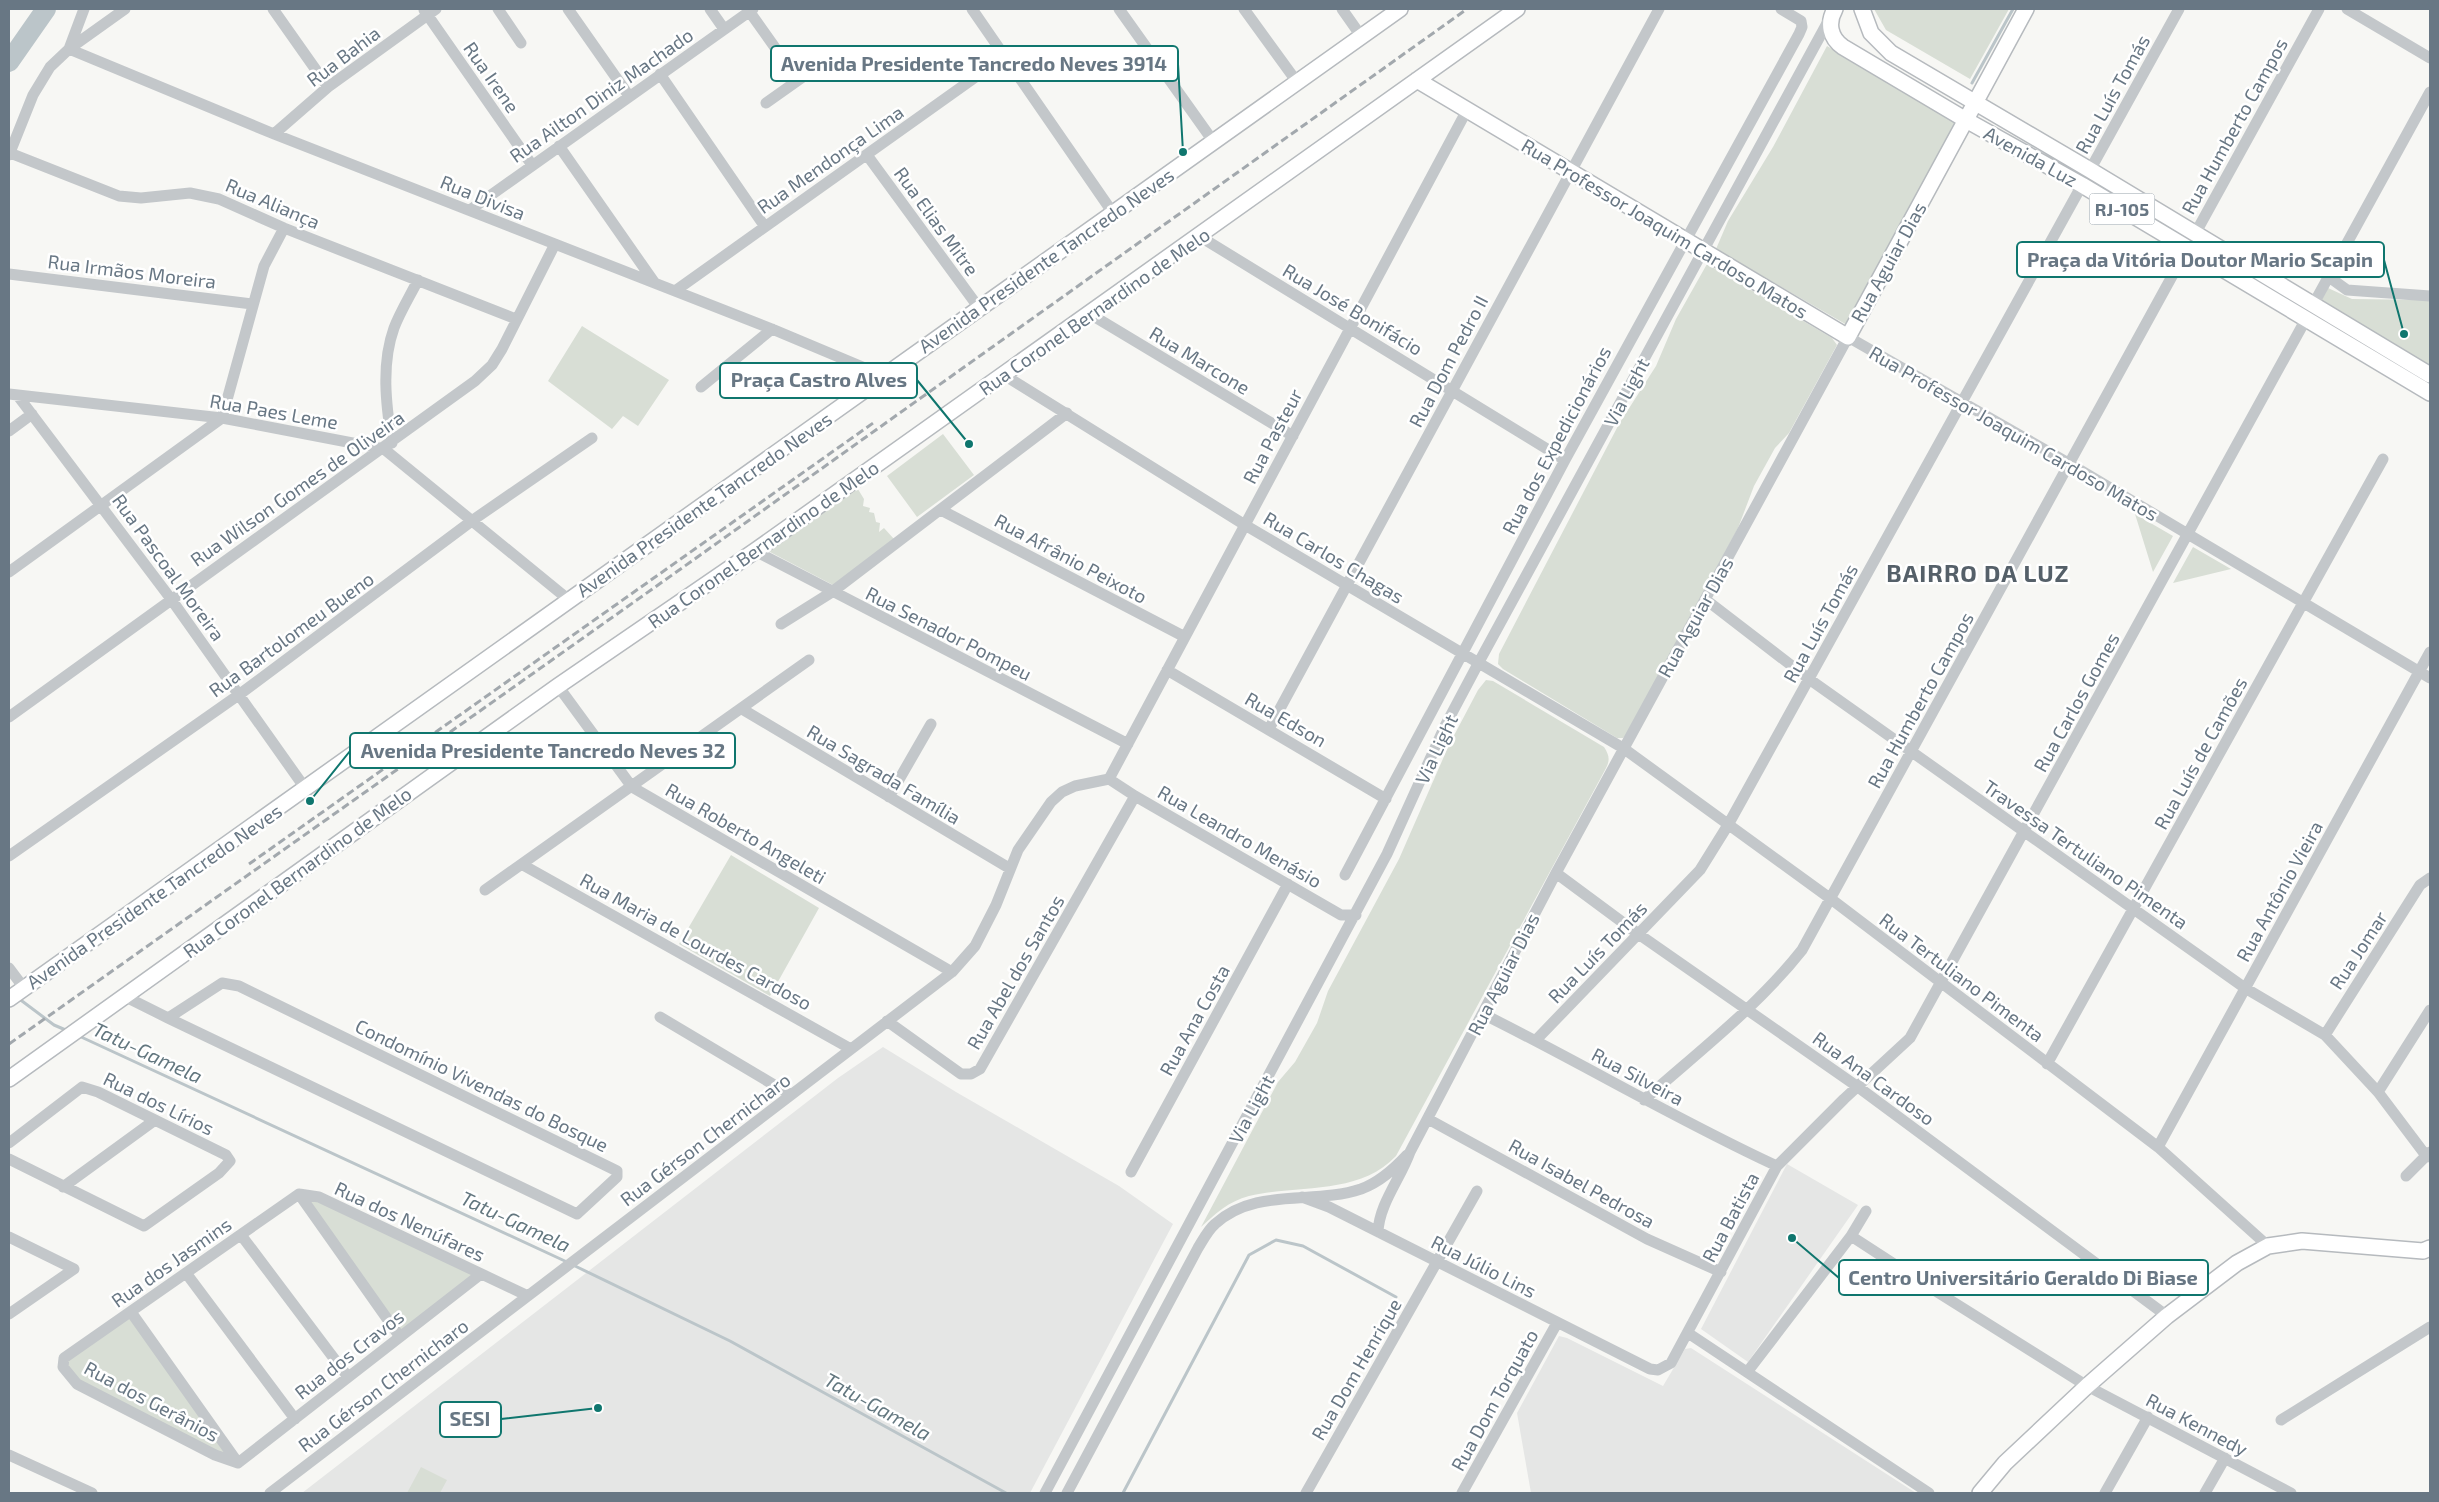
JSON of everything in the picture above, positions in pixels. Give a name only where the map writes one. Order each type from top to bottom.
[{"type":"main road","name":"Avenida Presidente Tancredo Neves","points":[[18,993],[1400,9]]},
{"type":"main road","name":"Rua Coronel Bernardino de Melo","points":[[9,1079],[558,686],[755,551],[1517,9]]},
{"type":"main road","name":"Avenida Luz","points":[[1862,9],[1871,33],[1884,48],[1974,104],[2090,170],[2430,375]]},
{"type":"main road","name":"Rua Aguiar Dias","points":[[1848,336],[2026,9]]},
{"type":"main road","name":"Avenida Luz","points":[[1833,12],[1831,30],[1840,45],[1966,120],[2082,185],[2430,393]]},
{"type":"main road","name":"Rua Professor Joaquim Cardoso Matos","points":[[1417,80],[1848,336]]},
{"type":"main road","points":[[1980,1493],[2006,1463],[2087,1386],[2167,1316],[2238,1263],[2268,1246],[2302,1241],[2428,1253]]},
{"type":"street","points":[[69,49],[84,9]]},
{"type":"street","points":[[9,154],[42,79],[50,67],[69,49],[125,9]]},
{"type":"street","points":[[273,9],[328,87]]},
{"type":"street","points":[[498,9],[522,43]]},
{"type":"street","points":[[568,9],[629,96]]},
{"type":"street","points":[[710,9],[724,29]]},
{"type":"street","points":[[972,9],[1113,213]]},
{"type":"street","points":[[1119,9],[1213,142]]},
{"type":"street","points":[[1244,9],[1296,82]]},
{"type":"street","points":[[1342,9],[1361,36]]},
{"type":"street","name":"Rua Dom Pedro II","points":[[1269,729],[1659,9]]},
{"type":"street","name":"Rua dos Expedicionários","points":[[1345,875],[1565,460],[1799,34],[1802,24],[1799,20],[1781,9]]},
{"type":"street","name":"Rua Luís Tomás","points":[[2090,170],[2179,9]]},
{"type":"street","name":"Rua Humberto Campos","points":[[2195,234],[2319,9]]},
{"type":"street","points":[[2346,9],[2430,58]]},
{"type":"street","points":[[751,10],[798,80]]},
{"type":"street","name":"Rua Ailton Diniz Machado","points":[[470,210],[751,10]]},
{"type":"street","name":"Rua Bahia","points":[[274,134],[328,87],[429,11]]},
{"type":"street","name":"Rua Irene","points":[[429,11],[532,165]]},
{"type":"street","name":"Via Light","points":[[1045,1493],[1388,854],[1446,726],[1479,662],[1833,12]]},
{"type":"street","name":"Rua Divisa","points":[[69,49],[274,134],[772,329],[884,376]]},
{"type":"street","points":[[766,103],[831,56]]},
{"type":"street","name":"Rua Mendonça Lima","points":[[674,291],[1005,56]]},
{"type":"street","points":[[660,74],[765,227]]},
{"type":"street","points":[[2313,306],[2430,92]]},
{"type":"street","name":"Rua Pasteur","points":[[1109,779],[1467,110]]},
{"type":"street","points":[[559,146],[654,283]]},
{"type":"street","name":"Rua Aliança","points":[[9,154],[119,196],[141,198],[190,193],[219,198],[284,228],[516,320]]},
{"type":"street","name":"Rua Elias Mitre","points":[[866,155],[979,308]]},
{"type":"street","name":"Rua Luís Tomás","points":[[1536,1040],[1700,870],[1728,825],[2082,185]]},
{"type":"street","points":[[9,572],[222,418],[264,266],[284,228]]},
{"type":"street","name":"Rua José Bonifácio","points":[[1199,236],[1452,389],[1565,460]]},
{"type":"street","name":"Rua Wilson Gomes de Oliveira","points":[[9,717],[476,382],[492,365],[555,244]]},
{"type":"street","name":"Rua Humberto Campos","points":[[1644,1100],[1748,1009],[1779,979],[1802,950],[2187,249]]},
{"type":"street","name":"Rua Irmãos Moreira","points":[[9,274],[252,304]]},
{"type":"street","points":[[2329,277],[2341,287],[2354,291],[2430,296]]},
{"type":"street","points":[[388,446],[386,360],[394,328],[418,280]]},
{"type":"street","name":"Rua Marcone","points":[[1090,314],[1292,436]]},
{"type":"street","name":"Rua Carlos Gomes","points":[[1858,1087],[1910,1038],[1942,984],[2306,319]]},
{"type":"street","points":[[701,387],[772,329]]},
{"type":"street","name":"Rua Professor Joaquim Cardoso Matos","points":[[1848,336],[2070,464],[2302,604],[2430,678]]},
{"type":"street","name":"Rua Aguiar Dias","points":[[1378,1232],[1380,1216],[1410,1152],[1556,873],[1848,336]]},
{"type":"street","name":"Rua Carlos Chagas","points":[[1004,375],[1346,586],[1462,652],[1623,748]]},
{"type":"street","name":"Rua Paes Leme","points":[[13,395],[222,418],[388,446],[569,600]]},
{"type":"street","name":"Rua Pascoal Moreira","points":[[13,395],[32,414],[102,505],[240,694],[305,788]]},
{"type":"street","points":[[9,431],[32,414]]},
{"type":"street","points":[[781,624],[832,592],[1067,414]]},
{"type":"street","name":"Rua Bartolomeu Bueno","points":[[9,856],[240,694],[473,520],[592,438]]},
{"type":"street","name":"Rua Luís de Camões","points":[[2047,1064],[2383,459]]},
{"type":"street","name":"Rua Afrânio Peixoto","points":[[941,510],[1185,637]]},
{"type":"street","name":"Rua Senador Pompeu","points":[[755,551],[1128,744]]},
{"type":"street","name":"Travessa Tertuliano Pimenta","points":[[1705,599],[1809,679],[2245,988],[2324,1035],[2378,1092],[2428,1155]]},
{"type":"street","name":"Rua Antônio Vieira","points":[[2158,1147],[2430,652]]},
{"type":"street","points":[[485,890],[523,865],[809,660]]},
{"type":"street","name":"Rua Edson","points":[[1167,670],[1386,799]]},
{"type":"street","name":"Rua Roberto Angeleti","points":[[558,686],[632,787],[952,972]]},
{"type":"street","name":"Rua Sagrada Família","points":[[742,709],[1009,868]]},
{"type":"street","points":[[888,797],[931,724]]},
{"type":"street","name":"Rua Tertuliano Pimenta","points":[[1623,748],[1831,899],[2158,1147],[2268,1246]]},
{"type":"street","name":"Rua Leandro Menásio","points":[[1109,779],[1135,796],[1341,915],[1356,915]]},
{"type":"street","name":"Rua Gérson Chernicharo","points":[[270,1493],[952,972],[966,958],[982,934],[996,905],[1009,868],[1040,816],[1062,792],[1089,782],[1109,779]]},
{"type":"street","name":"Rua Abel dos Santos","points":[[887,1022],[961,1074],[971,1074],[980,1069],[1135,796]]},
{"type":"street","name":"Rua Maria de Lourdes Cardoso","points":[[523,865],[851,1049]]},
{"type":"street","name":"Rua Ana Cardoso","points":[[1556,873],[1638,933],[1858,1087],[2167,1316]]},
{"type":"street","name":"Rua Jomar","points":[[2324,1035],[2420,885],[2430,878]]},
{"type":"street","name":"Rua Ana Costa","points":[[1131,1172],[1288,884]]},
{"type":"street","points":[[9,968],[18,993]]},
{"type":"street","name":"Condomínio Vivendas do Bosque","points":[[124,996],[168,1018],[577,1214],[617,1177],[616,1171],[613,1168],[239,986],[222,983],[168,1018]]},
{"type":"street","points":[[2378,1092],[2430,1010]]},
{"type":"street","name":"Rua Silveira","points":[[1483,1014],[1536,1040],[1644,1100],[1777,1166]]},
{"type":"street","points":[[660,1017],[791,1094]]},
{"type":"street","name":"Rua dos Lírios","points":[[9,1142],[82,1087],[155,1120],[219,1152],[230,1161],[227,1167],[144,1226],[63,1187]]},
{"type":"street","name":"Rua Batista","points":[[1650,1369],[1658,1370],[1671,1363],[1722,1272],[1777,1166],[1858,1087]]},
{"type":"street","name":"Rua Isabel Pedrosa","points":[[1428,1119],[1647,1239],[1722,1272]]},
{"type":"street","points":[[9,1159],[63,1187],[155,1120]]},
{"type":"street","points":[[1066,1493],[1210,1229],[1228,1214],[1243,1206],[1361,1189],[1385,1176],[1410,1152]]},
{"type":"street","points":[[2406,1176],[2428,1155]]},
{"type":"street","name":"Rua Dom Henrique","points":[[1306,1493],[1477,1190]]},
{"type":"street","points":[[299,1194],[400,1337]]},
{"type":"street","name":"Rua dos Jasmins","points":[[64,1358],[299,1194]]},
{"type":"street","name":"Rua dos Nenúfares","points":[[299,1194],[319,1197],[528,1296]]},
{"type":"street","name":"Rua Júlio Lins","points":[[1302,1197],[1324,1204],[1650,1369]]},
{"type":"street","points":[[1748,1372],[1851,1236],[1866,1210]]},
{"type":"street","points":[[241,1235],[348,1377]]},
{"type":"street","name":"Rua Kennedy","points":[[1851,1236],[2087,1386],[2291,1493]]},
{"type":"street","points":[[9,1237],[74,1269],[9,1314]]},
{"type":"street","points":[[186,1273],[295,1418]]},
{"type":"street","name":"Rua dos Cravos","points":[[238,1463],[481,1274]]},
{"type":"street","points":[[131,1312],[238,1463]]},
{"type":"street","name":"Rua Dom Torquato","points":[[1462,1493],[1557,1323]]},
{"type":"street","points":[[2281,1420],[2430,1327]]},
{"type":"street","points":[[1688,1334],[1928,1493]]},
{"type":"street","name":"Rua dos Gerânios","points":[[64,1358],[63,1367],[77,1384],[215,1455],[238,1463]]},
{"type":"street","points":[[2105,1493],[2148,1417]]},
{"type":"street","points":[[9,1455],[92,1493]]},
{"type":"street","points":[[2205,1493],[2225,1458]]},
{"type":"shaded area","points":[[1874,9],[2009,9],[1970,79],[1886,30]]},
{"type":"shaded area","points":[[1827,46],[1957,122],[1847,325],[1716,249],[1728,221],[1773,147]]},
{"type":"shaded area","points":[[1707,264],[1832,338],[1837,345],[1789,433],[1775,448],[1754,486],[1738,528],[1627,735],[1623,738],[1617,738],[1503,669],[1498,664],[1499,654],[1619,424],[1656,366],[1676,319]]},
{"type":"shaded area","points":[[2328,288],[2352,299],[2430,300],[2430,366],[2321,301]]},
{"type":"shaded area","points":[[582,326],[669,380],[638,426],[623,416],[612,429],[548,381]]},
{"type":"shaded area","points":[[943,434],[974,475],[917,517],[887,476]]},
{"type":"shaded area","points":[[856,486],[864,499],[863,506],[870,508],[869,512],[874,513],[876,522],[880,523],[879,532],[884,528],[894,539],[833,585],[770,552],[769,549]]},
{"type":"shaded area","points":[[2135,514],[2173,536],[2153,572]]},
{"type":"shaded area","points":[[2193,547],[2231,569],[2173,583]]},
{"type":"shaded area","points":[[1486,680],[1493,681],[1604,747],[1609,758],[1605,770],[1396,1156],[1381,1169],[1346,1183],[1268,1192],[1242,1198],[1223,1208],[1201,1227],[1278,1082],[1295,1062],[1317,1023],[1328,991],[1399,859],[1449,745],[1478,690]]},
{"type":"shaded area","points":[[731,855],[819,908],[770,996],[679,944]]},
{"type":"shaded area","points":[[883,1047],[956,1092],[1119,1186],[1173,1224],[1030,1493],[302,1493],[838,1078]]},
{"type":"shaded area","points":[[1787,1164],[1858,1205],[1748,1362],[1701,1329]]},
{"type":"shaded area","points":[[303,1196],[307,1196],[477,1274],[401,1332]]},
{"type":"shaded area","points":[[130,1314],[233,1461],[80,1381],[71,1373],[64,1358]]},
{"type":"shaded area","points":[[1559,1336],[1567,1338],[1663,1386],[1685,1349],[1691,1348],[1916,1493],[1531,1493],[1517,1413]]},
{"type":"shaded area","points":[[421,1467],[447,1480],[440,1493],[407,1493]]},
{"type":"waterway","points":[[9,62],[46,9]]},
{"type":"waterway","points":[[1972,83],[2013,9]]},
{"type":"waterway","name":"Tatu-Gamela","points":[[18,998],[54,1025],[68,1031]]},
{"type":"waterway","name":"Tatu-Gamela","points":[[79,1036],[567,1262]]},
{"type":"waterway","points":[[1123,1493],[1249,1255],[1276,1240],[1303,1246],[1396,1297]]},
{"type":"waterway","name":"Tatu-Gamela","points":[[573,1265],[730,1341],[1006,1493]]},
{"type":"railway","points":[[9,1044],[1467,9]]},
{"type":"railway","points":[[249,864],[876,421]]},
{"type":"place","name":"Avenida Presidente Tancredo Neves 3914","points":[[1183,152]]},
{"type":"place","name":"Praça da Vitória Doutor Mario Scapin","points":[[2404,334]]},
{"type":"place","name":"Praça Castro Alves","points":[[969,444]]},
{"type":"place","name":"Avenida Presidente Tancredo Neves 32","points":[[310,801]]},
{"type":"place","name":"Centro Universitário Geraldo Di Biase","points":[[1792,1238]]},
{"type":"place","name":"SESI","points":[[598,1408]]},
{"type":"district","name":"BAIRRO DA LUZ","points":[[1978,572]]}]
